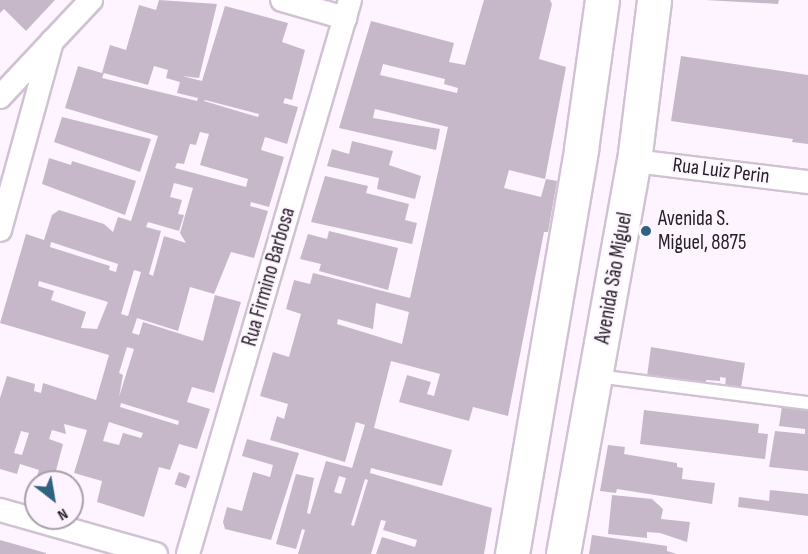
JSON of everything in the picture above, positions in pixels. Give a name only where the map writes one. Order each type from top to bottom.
[{"type":"main road","points":[[512,554],[581,149],[602,0]]},
{"type":"main road","name":"Avenida São Miguel","points":[[563,554],[597,376],[634,161],[654,0]]},
{"type":"street","points":[[0,97],[91,0]]},
{"type":"street","points":[[282,0],[348,9]]},
{"type":"street","name":"Rua Firmino Barbosa","points":[[188,554],[348,9]]},
{"type":"street","points":[[0,230],[52,41]]},
{"type":"street","name":"Rua Luiz Perin","points":[[634,161],[808,182]]},
{"type":"street","points":[[0,510],[156,554]]},
{"type":"lane","points":[[597,376],[808,403]]},
{"type":"building","points":[[0,0],[55,0],[26,31],[4,9],[0,13]]},
{"type":"building","points":[[159,0],[217,4],[199,78],[182,76],[202,81],[225,6],[288,23],[282,42],[305,50],[292,100],[285,98],[283,103],[298,107],[287,144],[265,137],[261,150],[284,157],[269,207],[251,202],[250,206],[268,211],[254,258],[231,252],[214,294],[190,287],[178,331],[137,318],[132,333],[139,335],[143,322],[203,341],[215,295],[241,302],[214,393],[192,387],[187,402],[210,409],[197,449],[179,444],[170,470],[159,467],[144,517],[97,502],[102,481],[84,476],[84,470],[75,470],[87,430],[64,424],[66,434],[52,430],[49,439],[63,444],[56,470],[39,470],[20,464],[17,474],[0,469],[0,398],[7,376],[35,384],[34,391],[41,393],[43,383],[96,400],[109,355],[0,323],[26,234],[44,240],[52,215],[59,210],[104,224],[113,232],[118,217],[131,221],[158,136],[65,108],[78,66],[102,73],[110,45],[126,50],[139,5],[156,10]],"holes":[[[154,66],[168,70],[166,78],[180,82],[177,93],[198,98],[197,101],[102,78],[104,73],[148,85]],[[205,100],[259,114],[258,117],[204,101]],[[200,132],[209,134],[200,165],[248,179],[246,187],[175,168],[177,163],[184,164],[190,144],[196,145]],[[174,183],[193,188],[180,233],[186,243],[164,236],[153,276],[149,274],[161,231],[146,227],[148,222],[179,231],[184,215],[178,214],[182,200],[170,197]],[[51,242],[118,264],[116,272],[109,270],[110,266],[50,247]],[[134,270],[141,272],[128,316],[121,314]],[[39,281],[108,302],[97,329],[81,328],[86,312],[51,300],[54,291],[38,286]],[[127,347],[134,349],[119,397],[123,375],[119,373]],[[121,403],[179,421],[178,425],[120,407]],[[109,422],[143,433],[141,438],[123,433],[119,445],[103,441]],[[21,431],[29,433],[22,455],[14,453]]]},
{"type":"building","points":[[484,0],[550,0],[552,4],[539,59],[566,67],[545,179],[509,170],[504,188],[541,197],[546,179],[557,181],[548,232],[544,232],[508,416],[473,407],[469,421],[399,402],[407,375],[431,382],[427,394],[434,396],[440,374],[391,361],[374,428],[452,450],[442,486],[371,468],[370,473],[492,508],[484,554],[376,554],[382,537],[415,547],[417,540],[383,530],[386,521],[381,520],[371,554],[298,554],[305,530],[302,529],[296,549],[276,544],[296,474],[314,478],[307,513],[310,514],[326,461],[352,468],[365,425],[356,422],[345,462],[270,440],[277,416],[284,419],[288,404],[260,396],[273,352],[289,357],[301,314],[286,309],[294,280],[310,284],[313,273],[410,298],[448,127],[375,109],[373,118],[440,129],[436,150],[339,128],[371,21],[454,43],[449,62],[465,65]],"holes":[[[383,64],[445,79],[444,84],[458,88],[457,93],[380,75]],[[376,303],[409,312],[402,344],[337,324],[338,319],[373,329]],[[339,476],[346,478],[341,494],[334,492]],[[365,479],[368,480],[354,526],[351,525]]]},
{"type":"building","points":[[705,0],[779,0],[778,4]]},
{"type":"building","points":[[681,56],[808,75],[808,144],[792,142],[793,139],[671,121]]},
{"type":"building","points":[[62,117],[151,139],[140,172],[54,142]]},
{"type":"building","points":[[352,141],[393,151],[389,165],[421,176],[415,199],[377,189],[379,178],[327,166],[332,149],[349,154]]},
{"type":"building","points":[[49,158],[71,165],[72,161],[136,181],[125,215],[42,184]]},
{"type":"building","points":[[325,176],[368,186],[366,193],[409,204],[405,220],[417,223],[412,244],[311,222]]},
{"type":"building","points":[[329,231],[398,248],[388,290],[319,271],[321,264],[300,259],[308,234],[327,239]]},
{"type":"building","points":[[651,347],[745,363],[741,388],[725,386],[726,378],[720,377],[720,381],[706,380],[706,383],[647,376]]},
{"type":"building","points":[[782,406],[808,408],[808,471],[769,467],[775,431],[805,434],[805,429],[779,426]]},
{"type":"building","points":[[644,410],[759,424],[758,433],[768,434],[765,459],[640,444]]},
{"type":"building","points":[[247,439],[299,453],[271,540],[225,529],[223,522],[227,507],[242,511],[253,472],[270,477],[273,465],[242,456]]},
{"type":"building","points":[[608,445],[625,447],[624,454],[677,463],[677,467],[683,468],[682,479],[715,483],[712,504],[617,489],[616,493],[600,491]]},
{"type":"building","points":[[179,472],[190,476],[186,488],[175,484]]},
{"type":"building","points":[[770,490],[808,494],[808,516],[738,507],[739,497],[769,501]]},
{"type":"building","points":[[612,495],[652,499],[663,509],[661,519],[690,522],[687,542],[660,533],[647,532],[647,538],[608,534]]},
{"type":"building","points":[[592,535],[667,546],[667,551],[677,554],[589,554]]},
{"type":"building","points":[[0,540],[46,553],[46,554],[0,554]]},
{"type":"place","name":"Avenida S. Miguel, 8875","points":[[646,231]]}]
